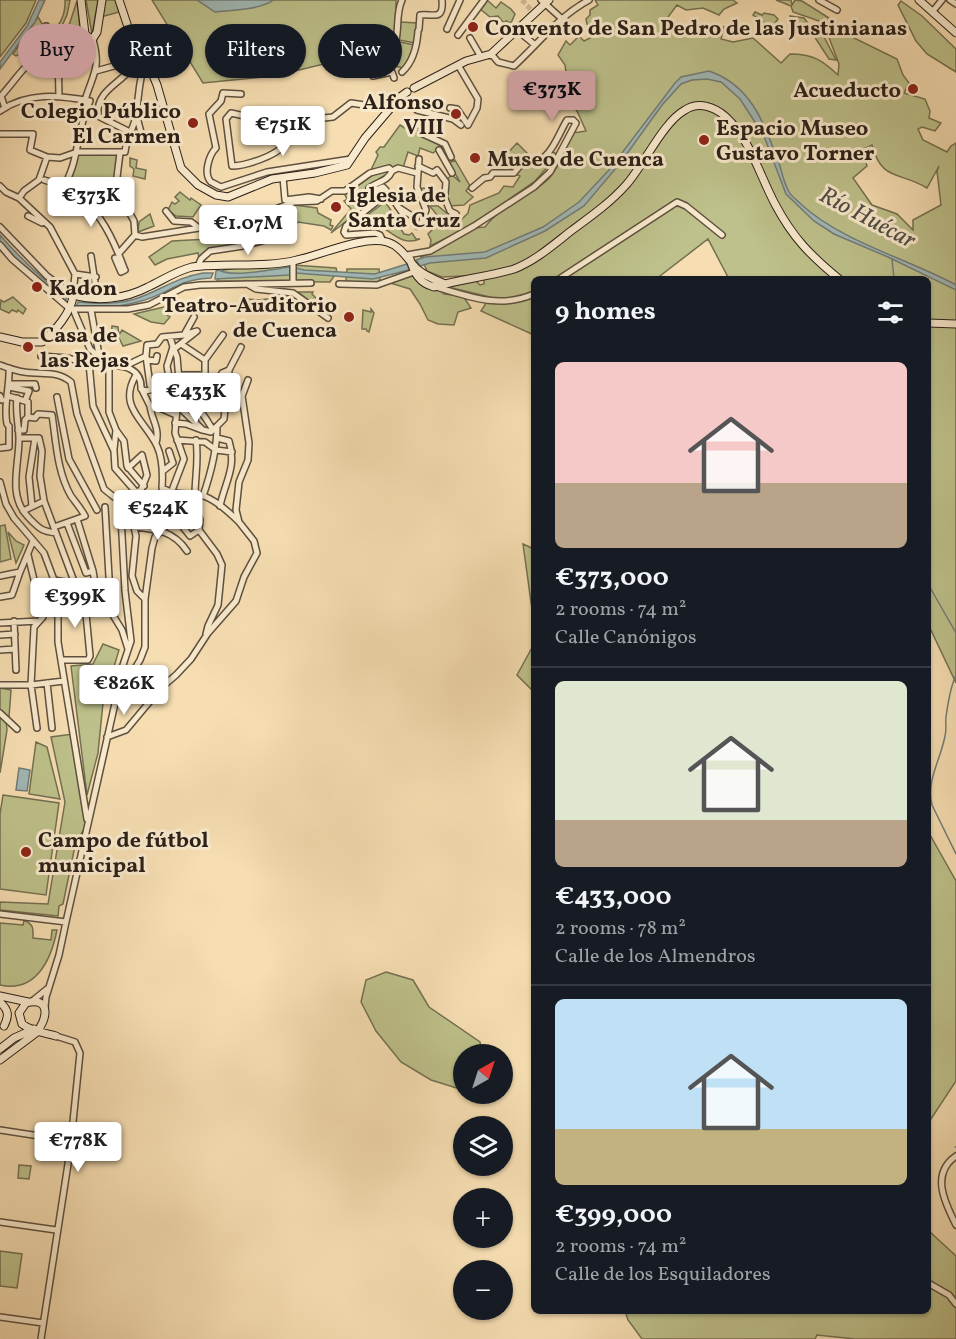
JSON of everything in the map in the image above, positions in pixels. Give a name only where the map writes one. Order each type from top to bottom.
[{"type":"street","points":[[81,0],[84,24]]},
{"type":"street","points":[[96,34],[102,0]]},
{"type":"street","points":[[119,0],[128,24]]},
{"type":"street","points":[[398,24],[397,11],[402,0]]},
{"type":"street","points":[[402,72],[410,64],[417,44],[420,15],[434,16],[439,13],[443,6],[442,0]]},
{"type":"street","points":[[447,29],[460,0]]},
{"type":"street","points":[[458,35],[484,0]]},
{"type":"street","points":[[470,38],[498,63],[514,66],[561,18],[580,4],[590,0]]},
{"type":"street","points":[[819,0],[837,10]]},
{"type":"street","points":[[920,0],[956,33]]},
{"type":"street","points":[[933,11],[942,0]]},
{"type":"street","points":[[951,0],[956,4]]},
{"type":"street","points":[[154,78],[179,164],[194,182],[211,193],[223,197],[231,196],[268,180],[344,166],[353,158],[365,138],[400,97],[472,58],[487,55],[517,30],[545,1],[561,18]]},
{"type":"street","points":[[517,30],[535,45]]},
{"type":"street","points":[[96,51],[96,71],[108,68]]},
{"type":"street","points":[[450,108],[457,109],[468,125],[477,108],[478,99],[458,65]]},
{"type":"street","points":[[18,75],[1,96],[2,110],[26,99],[59,96],[88,100]]},
{"type":"street","points":[[59,78],[59,96]]},
{"type":"street","points":[[94,78],[76,152],[64,186],[62,202],[78,200],[88,206],[113,238],[125,269],[121,272],[115,258]]},
{"type":"street","points":[[120,78],[101,96],[98,103],[98,116],[130,132]]},
{"type":"street","points":[[120,252],[135,235],[134,221],[118,198],[122,153],[134,121],[141,78]]},
{"type":"street","points":[[241,94],[223,93],[221,101],[208,114],[216,148],[211,153],[207,175],[212,182],[221,187],[267,172],[353,158]]},
{"type":"street","points":[[287,122],[286,143],[279,151],[258,160],[231,166],[226,119],[231,113],[267,121],[287,122],[333,117],[351,103],[371,106],[387,104]]},
{"type":"street","points":[[434,287],[512,269],[538,256],[616,195],[634,175],[675,118],[687,108],[698,106],[716,110],[733,125],[748,148],[775,205],[795,237],[808,252],[836,276]]},
{"type":"street","points":[[417,110],[453,119],[461,125]]},
{"type":"street","points":[[408,257],[430,250],[474,226],[534,187],[550,172],[576,123],[573,120],[567,120],[543,158],[537,161],[524,161],[514,173],[493,173],[472,188]]},
{"type":"street","points":[[138,121],[143,140]]},
{"type":"street","points":[[421,133],[445,144],[451,157]]},
{"type":"street","points":[[0,134],[33,134],[30,150],[47,157],[60,158],[76,152],[122,153]]},
{"type":"street","points":[[27,136],[27,143],[32,143]]},
{"type":"street","points":[[439,150],[452,173]]},
{"type":"street","points":[[19,198],[42,178],[47,157]]},
{"type":"street","points":[[398,207],[412,216],[417,226],[422,224],[426,210],[417,187],[419,159]]},
{"type":"street","points":[[135,235],[148,237],[221,226],[231,220],[249,216],[266,218],[273,210],[294,202],[309,203],[322,199],[332,191],[345,191],[357,181],[361,182],[370,173],[389,168],[392,171]]},
{"type":"street","points":[[383,241],[380,235],[375,233],[346,235],[345,226],[381,199],[386,192],[385,188],[371,192],[369,188],[384,181],[392,171],[398,168],[434,173],[437,170],[446,182],[445,194],[443,194],[448,208],[456,214]]},
{"type":"street","points":[[283,177],[285,200],[309,197],[322,199]]},
{"type":"street","points":[[42,178],[64,186]]},
{"type":"street","points":[[0,186],[6,192],[19,198],[50,227],[75,274],[71,309],[41,342],[22,342],[0,336]]},
{"type":"street","points":[[381,199],[384,200],[390,195],[403,214]]},
{"type":"street","points":[[564,276],[677,202],[686,206],[722,235]]},
{"type":"street","points":[[166,211],[174,221],[191,222],[199,228]]},
{"type":"street","points":[[28,216],[50,227]]},
{"type":"street","points":[[0,227],[47,276],[73,297],[100,299],[126,295],[146,288],[177,272],[198,266],[293,263],[355,244],[383,241],[408,257],[421,281],[434,287],[496,302],[518,301],[531,295]]},
{"type":"street","points":[[198,266],[201,259],[210,251],[243,246],[287,234]]},
{"type":"street","points":[[135,235],[143,241],[161,236]]},
{"type":"street","points":[[0,245],[12,259],[71,309],[90,349],[108,365],[108,407],[116,430],[124,441],[128,468],[144,486]]},
{"type":"street","points":[[91,256],[96,289],[99,289]]},
{"type":"street","points":[[293,263],[293,280]]},
{"type":"street","points":[[416,270],[445,284]]},
{"type":"street","points":[[339,284],[377,285],[416,270]]},
{"type":"street","points":[[75,274],[96,277]]},
{"type":"street","points":[[71,309],[128,309],[149,305],[184,287],[293,280],[311,283]]},
{"type":"street","points":[[246,283],[256,289],[293,292],[328,318]]},
{"type":"street","points":[[90,310],[99,355]]},
{"type":"street","points":[[183,335],[194,317]]},
{"type":"street","points":[[931,322],[956,324]]},
{"type":"street","points":[[118,690],[122,690],[145,647],[145,599],[153,543],[155,537],[170,525],[167,491],[184,459],[177,440],[175,423],[179,408],[167,366],[174,348],[197,332],[162,337],[156,344],[147,345],[150,385],[161,397],[179,408],[203,430]]},
{"type":"street","points":[[205,386],[205,360],[223,335]]},
{"type":"street","points":[[172,337],[177,357],[178,375],[173,390]]},
{"type":"street","points":[[181,344],[205,360]]},
{"type":"street","points":[[175,423],[211,432],[224,419],[229,370],[241,347]]},
{"type":"street","points":[[40,356],[125,366],[132,369],[150,406],[151,418],[157,427],[156,443],[163,471],[162,488],[167,491],[203,496],[220,506],[239,522],[254,541],[257,553],[244,577],[236,601],[205,636],[191,658],[162,687],[126,730],[106,737]]},
{"type":"street","points":[[125,366],[147,358],[156,361],[157,356]]},
{"type":"street","points":[[89,363],[93,406],[114,451]]},
{"type":"street","points":[[0,365],[23,372],[51,372],[64,376],[71,382],[77,414],[104,489],[114,497],[120,498],[125,591],[131,641],[117,683],[118,690],[45,1009],[39,1026],[0,1060]]},
{"type":"street","points":[[9,368],[5,414],[9,426],[9,447]]},
{"type":"street","points":[[216,387],[222,373],[229,370]]},
{"type":"street","points":[[178,375],[206,375]]},
{"type":"street","points":[[137,376],[150,377]]},
{"type":"street","points":[[137,376],[129,388],[130,401],[156,443]]},
{"type":"street","points":[[239,522],[236,510],[239,482],[248,460],[249,443],[242,396],[248,380]]},
{"type":"street","points":[[9,386],[35,384],[36,388]]},
{"type":"street","points":[[9,386],[29,391],[25,401]]},
{"type":"street","points":[[142,390],[146,392],[161,387],[173,390]]},
{"type":"street","points":[[0,448],[9,447],[24,430],[25,420],[28,417],[28,402],[8,396]]},
{"type":"street","points":[[57,397],[69,459],[98,510]]},
{"type":"street","points":[[17,398],[15,408],[19,434],[16,489],[18,503],[43,531],[55,530],[67,522],[85,516],[79,503],[72,496],[62,471],[52,415],[38,414],[35,418],[28,417]]},
{"type":"street","points":[[179,408],[191,404]]},
{"type":"street","points":[[191,404],[215,428],[217,438],[212,472],[203,496]]},
{"type":"street","points":[[191,404],[196,423]]},
{"type":"street","points":[[150,406],[176,415]]},
{"type":"street","points":[[116,430],[115,468],[136,492],[132,518],[136,536],[132,576],[135,588],[145,599]]},
{"type":"street","points":[[19,434],[39,438],[42,451],[40,476],[44,501],[75,584],[111,612],[122,630],[129,652]]},
{"type":"street","points":[[32,506],[29,477],[35,438]]},
{"type":"street","points":[[217,438],[229,441],[232,452],[232,466],[220,506]]},
{"type":"street","points":[[177,440],[196,440],[205,442],[216,450],[232,452]]},
{"type":"street","points":[[196,440],[199,458],[193,495],[200,520],[199,530],[217,554],[222,565],[218,605],[205,636]]},
{"type":"street","points":[[163,471],[173,463],[169,450]]},
{"type":"street","points":[[128,468],[142,455],[147,475],[144,486],[136,492]]},
{"type":"street","points":[[0,482],[14,518],[44,553],[54,580],[58,599],[58,642],[88,824]]},
{"type":"street","points":[[23,511],[44,501]]},
{"type":"street","points":[[105,507],[111,612]]},
{"type":"street","points":[[170,516],[174,516],[190,536],[199,530]]},
{"type":"street","points":[[77,519],[93,571],[98,602]]},
{"type":"street","points":[[67,522],[86,573],[93,571]]},
{"type":"street","points":[[134,527],[163,530],[182,544],[187,551]]},
{"type":"street","points":[[0,597],[12,595],[33,541]]},
{"type":"street","points":[[28,555],[43,616],[34,627],[31,685],[37,728]]},
{"type":"street","points":[[0,576],[20,572]]},
{"type":"street","points":[[54,580],[75,584]]},
{"type":"street","points":[[61,660],[88,660],[90,656],[84,593]]},
{"type":"street","points":[[14,621],[16,670]]},
{"type":"street","points":[[0,623],[39,621]]},
{"type":"street","points":[[0,636],[15,634]]},
{"type":"street","points":[[0,651],[15,648]]},
{"type":"street","points":[[0,685],[31,685],[64,681]]},
{"type":"street","points":[[47,683],[52,728]]},
{"type":"street","points":[[0,713],[17,729]]},
{"type":"street","points":[[0,914],[66,922]]},
{"type":"street","points":[[41,1339],[56,1230],[72,1142],[80,1053],[75,1042],[56,1036],[39,1026],[22,1024],[19,1015],[21,1007],[48,988]]},
{"type":"street","points":[[0,996],[39,1003],[45,1009]]},
{"type":"street","points":[[0,1002],[19,1015]]},
{"type":"street","points":[[0,1002],[8,1013],[2,1028]]},
{"type":"street","points":[[2,1028],[19,1015]]},
{"type":"street","points":[[39,1026],[56,1036]]},
{"type":"street","points":[[0,1049],[39,1026]]},
{"type":"street","points":[[0,1131],[72,1142]]},
{"type":"street","points":[[956,1156],[947,1165],[941,1183],[942,1194],[956,1225]]},
{"type":"street","points":[[0,1222],[56,1230]]},
{"type":"street","points":[[931,1285],[949,1295],[956,1304]]},
{"type":"street","points":[[0,1317],[43,1323]]},
{"type":"green space","points":[[0,0],[36,0],[26,23],[18,24],[18,33],[0,57]]},
{"type":"green space","points":[[65,0],[70,0],[63,24],[59,24],[63,16]]},
{"type":"green space","points":[[86,0],[98,0],[94,24],[90,24]]},
{"type":"green space","points":[[105,0],[116,0],[119,12],[101,17]]},
{"type":"green space","points":[[152,0],[396,0],[396,24],[318,24],[318,65],[306,68],[306,24],[205,24],[205,78],[254,78],[203,83],[193,67],[193,24],[167,24]]},
{"type":"green space","points":[[487,0],[496,8],[501,2],[511,9],[515,14],[511,23],[506,21],[504,23],[498,16],[490,17],[480,9]]},
{"type":"green space","points":[[595,0],[733,0],[737,3],[724,9],[719,15],[703,8],[686,10],[677,5],[668,17],[667,27],[717,25],[724,27],[721,39],[733,42],[753,38],[781,63],[790,54],[805,55],[827,65],[838,75],[839,64],[828,35],[833,22],[848,28],[854,38],[897,59],[909,83],[904,93],[925,99],[930,111],[929,118],[941,123],[935,131],[922,127],[918,129],[923,140],[947,152],[956,143],[956,683],[931,630],[931,276],[727,276],[708,239],[660,276],[531,276],[531,334],[481,311],[490,297],[448,287],[476,281],[480,285],[484,284],[484,275],[442,277],[427,271],[421,257],[473,228],[485,227],[506,208],[537,188],[554,172],[573,133],[586,131],[577,111],[568,102],[571,90],[568,87],[565,65],[558,55],[566,41],[570,45],[579,36],[584,41],[592,37],[594,30],[587,24],[586,19],[590,15],[590,10],[598,5]],"holes":[[[872,145],[881,165],[893,174],[927,188],[939,166],[937,171],[941,205],[913,220],[913,230],[897,214],[872,205],[853,178],[867,166],[862,150]]]},
{"type":"green space","points":[[776,0],[791,0],[792,5],[795,0],[802,1],[829,18],[827,21],[819,21],[793,12],[791,6]]},
{"type":"green space","points":[[77,1],[79,24],[69,24]]},
{"type":"green space","points":[[901,1],[922,16],[956,49],[956,72],[927,54],[916,41],[898,5]]},
{"type":"green space","points":[[755,12],[762,15],[764,13],[774,15],[778,19],[775,23],[778,26],[769,26],[753,15]]},
{"type":"green space","points":[[790,16],[804,18],[810,26],[809,29],[794,33]]},
{"type":"green space","points":[[38,17],[42,24],[33,24]]},
{"type":"green space","points":[[400,22],[418,23],[415,43],[402,41],[402,24]]},
{"type":"green space","points":[[819,27],[836,60],[829,59],[812,33]]},
{"type":"green space","points":[[402,42],[414,45],[405,68],[402,68]]},
{"type":"green space","points":[[18,47],[18,55],[13,54]]},
{"type":"green space","points":[[400,125],[408,130],[414,126],[440,135],[438,142],[443,145],[433,153],[420,148],[418,156],[408,152],[403,168],[382,178],[365,193],[365,195],[381,189],[383,191],[381,195],[331,233],[351,209],[344,201],[347,199],[345,195],[373,175],[385,171],[370,172],[378,155],[376,152],[380,147],[384,147]]},
{"type":"green space","points":[[517,143],[527,153],[513,168],[510,168],[502,159]]},
{"type":"green space","points":[[550,150],[558,155],[535,181],[471,226],[430,246],[431,240],[428,234],[435,227],[448,229],[450,227],[445,226],[429,206],[438,206],[454,219],[462,219],[468,213],[470,205],[499,193],[504,186],[513,187],[520,176],[513,173],[521,164],[538,161]]},
{"type":"green space","points":[[76,152],[120,153],[116,185],[97,181],[68,180]]},
{"type":"green space","points":[[130,158],[137,160],[136,168],[146,170],[145,179],[133,176],[134,169],[130,166]]},
{"type":"green space","points":[[455,160],[470,186],[466,191],[473,197],[464,205],[449,206],[445,195],[446,180],[452,175],[460,182],[449,163]]},
{"type":"green space","points":[[424,188],[429,192],[428,194],[436,192],[439,196],[441,195],[444,204],[427,203],[420,189]]},
{"type":"green space","points":[[180,192],[201,205],[193,217],[176,216],[168,210],[172,202],[175,204],[179,201],[175,197]]},
{"type":"green space","points":[[385,202],[401,224],[399,226],[404,234],[412,233],[416,239],[420,239],[409,241],[399,238],[380,226],[382,221],[366,216]]},
{"type":"green space","points":[[294,205],[317,208],[318,213],[331,220],[330,225],[333,226],[331,230],[324,226],[298,222],[277,225],[273,213]]},
{"type":"green space","points":[[150,214],[154,226],[138,232],[139,222]]},
{"type":"green space","points":[[232,222],[260,229],[264,237],[208,250],[199,258],[198,253],[167,259],[155,265],[149,257],[172,241],[208,239],[207,232]]},
{"type":"green space","points":[[293,261],[293,265],[336,268],[337,272],[330,282],[217,281],[223,270]]},
{"type":"green space","points":[[347,269],[379,269],[380,282],[346,281]]},
{"type":"green space","points":[[419,272],[444,294],[463,296],[471,308],[458,312],[454,325],[438,324],[428,320],[410,289],[390,283]]},
{"type":"green space","points":[[298,292],[313,292],[312,294],[318,300],[328,304],[328,310],[322,311]]},
{"type":"green space","points":[[293,296],[291,309],[242,308],[248,303],[247,299]]},
{"type":"green space","points":[[13,297],[26,309],[23,314],[18,310],[17,312],[12,310],[9,313],[0,309],[1,300],[4,302]]},
{"type":"green space","points":[[170,304],[167,315],[170,317],[164,324],[151,322],[134,314],[164,307]]},
{"type":"green space","points":[[371,309],[374,313],[369,332],[362,329],[363,310],[371,312]]},
{"type":"green space","points":[[112,326],[118,327],[119,335],[122,330],[141,341],[123,346],[119,338],[118,340],[111,339]]},
{"type":"green space","points":[[5,525],[11,559],[0,562],[0,526]]},
{"type":"green space","points":[[8,532],[16,541],[24,545],[16,563]]},
{"type":"green space","points":[[523,544],[531,548],[531,602]]},
{"type":"green space","points":[[103,644],[119,650],[103,703],[98,753],[87,795],[71,666],[93,664]]},
{"type":"green space","points":[[531,649],[531,689],[517,675]]},
{"type":"green space","points":[[0,688],[11,690],[0,773]]},
{"type":"green space","points":[[73,734],[88,824],[76,841],[63,904],[59,906],[58,916],[0,910],[0,902],[48,904],[65,802],[51,737]]},
{"type":"green space","points":[[36,742],[47,747],[60,799],[29,794]]},
{"type":"green space","name":"Campo de fútbol municipal","points":[[3,795],[59,803],[46,895],[0,889],[0,814]]},
{"type":"green space","points":[[931,837],[956,881],[956,1081],[931,1119]]},
{"type":"green space","points":[[24,920],[32,927],[33,938],[51,940],[52,930],[57,930],[51,952],[40,972],[32,979],[13,986],[0,985],[0,923],[23,925]]},
{"type":"green space","points":[[386,972],[413,980],[429,1007],[480,1042],[480,1044],[453,1044],[453,1087],[431,1080],[401,1062],[376,1031],[361,1002],[366,980]]},
{"type":"green space","points":[[19,1165],[31,1166],[29,1179],[18,1178]]},
{"type":"green space","points":[[931,1233],[956,1256],[956,1339],[855,1339],[817,1335],[815,1339],[642,1339],[626,1314],[931,1314]]},
{"type":"green space","points":[[0,1251],[22,1254],[17,1288],[0,1286]]},
{"type":"water","points":[[39,0],[45,0],[35,22],[28,24]]},
{"type":"water","points":[[197,0],[274,0],[253,8],[215,12]]},
{"type":"water","points":[[18,38],[18,45],[0,69],[0,62]]},
{"type":"water","points":[[709,71],[724,78],[747,97],[763,122],[792,196],[818,218],[855,239],[956,285],[956,290],[931,276],[834,234],[814,221],[786,194],[764,136],[740,99],[721,82],[707,79],[692,80],[681,84],[662,105],[621,162],[584,206],[545,231],[486,258],[420,266],[416,260],[425,257],[485,252],[543,227],[579,202],[609,170],[681,77]]},
{"type":"water","points":[[0,235],[49,284],[67,298],[65,301],[15,259],[0,242]]},
{"type":"water","points":[[407,264],[409,270],[373,279],[296,273],[296,268],[375,274]]},
{"type":"water","points":[[290,267],[290,275],[215,279],[216,271],[219,270],[243,273]]},
{"type":"water","points":[[203,273],[213,273],[211,278],[190,281],[151,298],[133,303],[109,307],[76,307],[78,302],[111,303],[135,299],[178,280]]},
{"type":"water","points":[[19,768],[30,770],[27,791],[16,790]]},
{"type":"waterway","name":"Río Huécar","points":[[892,259],[894,276]]},
{"type":"waterway","points":[[931,589],[956,633]]},
{"type":"waterway","points":[[956,675],[950,695],[946,733],[931,787],[932,805],[956,854]]},
{"type":"tunnel","points":[[522,0],[534,13]]},
{"type":"place","name":"Convento de San Pedro de las Justinianas","points":[[473,27]]},
{"type":"place","name":"Acueducto","points":[[913,89]]},
{"type":"place","name":"Alfonso VIII","points":[[456,114]]},
{"type":"place","name":"Colegio Público El Carmen","points":[[193,123]]},
{"type":"place","name":"Espacio Museo Gustavo Torner","points":[[704,140]]},
{"type":"place","name":"Museo de Cuenca","points":[[475,158]]},
{"type":"place","name":"Iglesia de Santa Cruz","points":[[336,207]]},
{"type":"place","name":"Kadon","points":[[37,287]]},
{"type":"place","name":"Teatro-Auditorio de Cuenca","points":[[349,317]]},
{"type":"place","name":"Casa de las Rejas","points":[[28,347]]},
{"type":"place","name":"Campo de fútbol municipal","points":[[26,852]]}]
